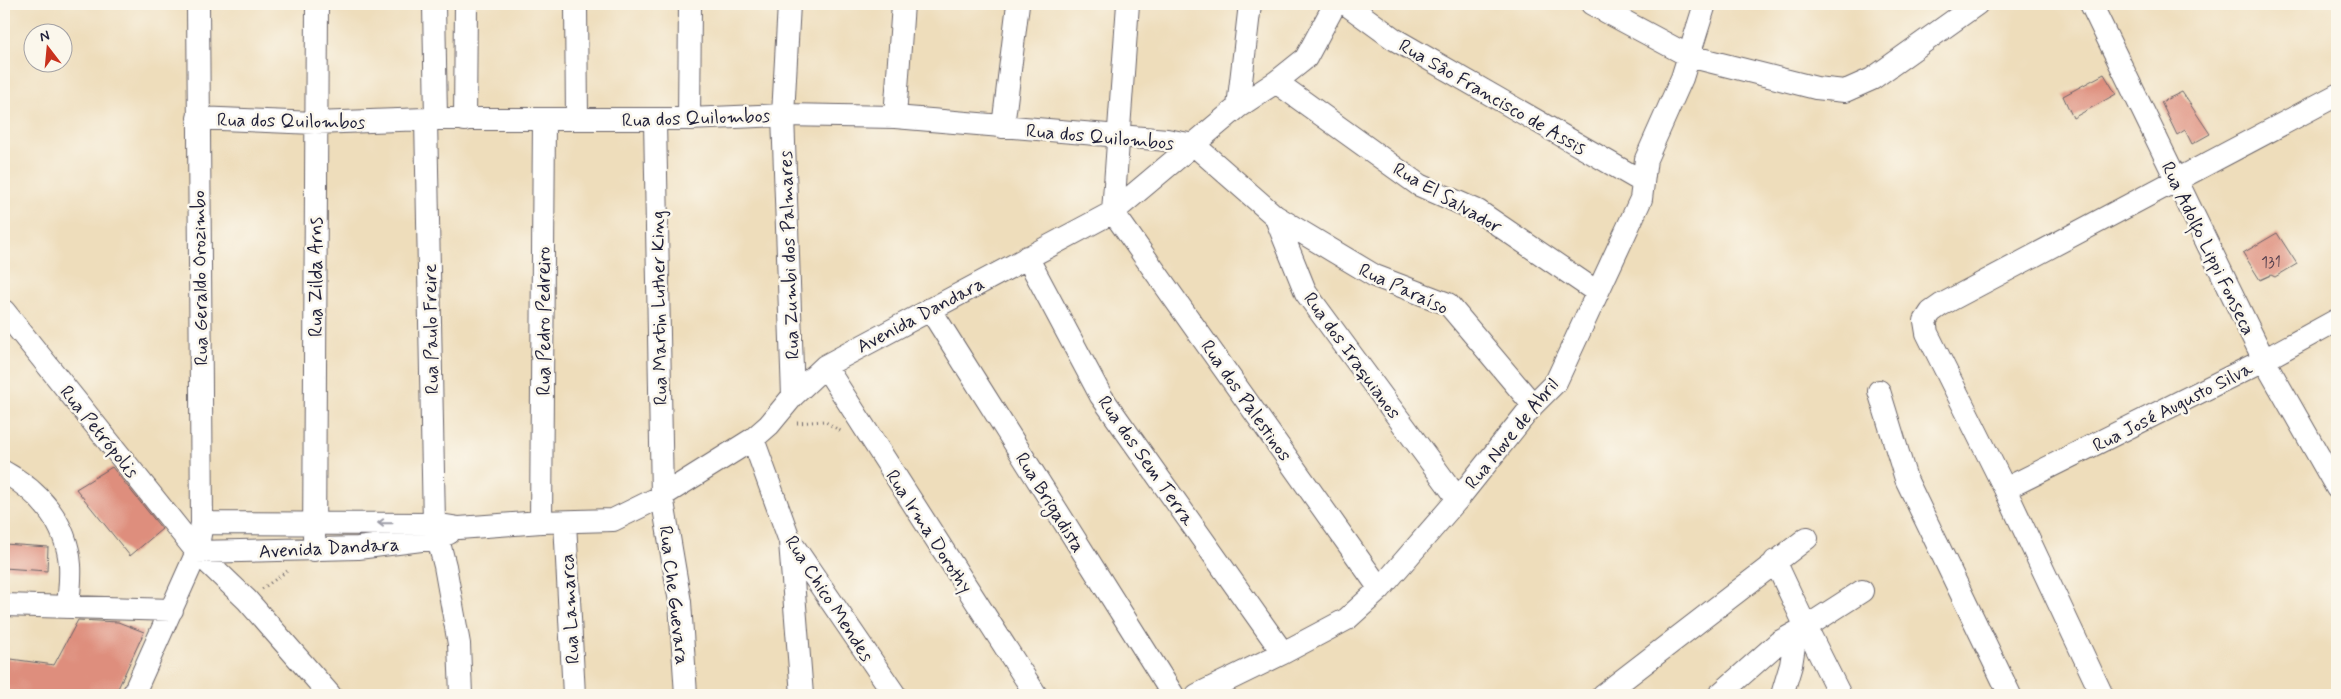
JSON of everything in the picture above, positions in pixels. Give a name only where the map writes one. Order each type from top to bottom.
[{"type":"street","name":"Rua Geraldo Orozimbo","points":[[133,695],[197,552],[202,523],[198,4]]},
{"type":"street","name":"Rua Zilda Arns","points":[[314,550],[317,4]]},
{"type":"street","name":"Rua Paulo Freire","points":[[434,4],[431,119],[435,531],[445,566],[459,644],[461,695]]},
{"type":"street","points":[[465,120],[466,4]]},
{"type":"street","points":[[576,4],[576,119]]},
{"type":"street","points":[[689,119],[690,4]]},
{"type":"street","name":"Rua Zumbi dos Palmares","points":[[789,4],[784,114],[793,396]]},
{"type":"street","points":[[894,117],[903,4]]},
{"type":"street","points":[[1003,127],[1018,4]]},
{"type":"street","points":[[1113,212],[1128,4]]},
{"type":"street","points":[[1238,107],[1250,4]]},
{"type":"street","name":"Avenida Dandara","points":[[197,552],[314,550],[459,528],[541,522],[612,520],[662,496],[761,432],[793,396],[826,366],[1027,256],[1113,212],[1238,107],[1276,82],[1306,58],[1335,4]]},
{"type":"street","name":"Rua Sâo Francisco de Assis","points":[[1346,4],[1394,39],[1643,182]]},
{"type":"street","points":[[1592,4],[1689,56],[1816,88],[1845,91],[1872,79],[1977,4]]},
{"type":"street","name":"Rua Nove de Abril","points":[[1197,695],[1347,619],[1380,589],[1458,499],[1533,405],[1556,382],[1641,199],[1646,159],[1682,78],[1705,4]]},
{"type":"street","name":"Rua Adolfo Lippi Fonseca","points":[[2090,4],[2264,360],[2337,488]]},
{"type":"street","name":"Rua El Salvador","points":[[1276,82],[1419,185],[1478,211],[1597,292]]},
{"type":"street","points":[[2102,695],[2005,490],[1927,334],[1925,321],[1931,312],[1941,306],[2337,95]]},
{"type":"street","name":"Rua dos Quilombos","points":[[198,118],[315,122],[431,119],[655,120],[784,114],[894,117],[1194,145]]},
{"type":"street","name":"Rua Pedro Pedreiro","points":[[541,522],[544,120]]},
{"type":"street","name":"Rua Martin Luther King","points":[[655,120],[662,496]]},
{"type":"street","name":"Rua dos Iraquianos","points":[[1194,145],[1275,216],[1306,293],[1458,499]]},
{"type":"street","name":"Rua dos Palestinos","points":[[1113,212],[1380,589]]},
{"type":"street","name":"Rua Paraíso","points":[[1275,216],[1374,276],[1448,304],[1533,405]]},
{"type":"street","name":"Rua dos Sem Terra","points":[[1027,256],[1101,396],[1283,653]]},
{"type":"street","name":"Rua Brigadista","points":[[930,309],[1173,695]]},
{"type":"street","name":"Rua Petrópolis","points":[[4,311],[197,552],[247,600],[330,695]]},
{"type":"street","name":"Rua José Augusto Silva","points":[[2005,490],[2264,360],[2337,320]]},
{"type":"street","name":"Rua Irma Dorothy","points":[[826,366],[1036,695]]},
{"type":"street","points":[[1878,390],[1906,479],[2010,695]]},
{"type":"street","name":"Rua Chico Mendes","points":[[761,432],[790,541],[895,695]]},
{"type":"street","points":[[4,472],[16,478],[51,510],[66,538],[70,565],[68,607]]},
{"type":"street","name":"Rua Che Guevara","points":[[662,496],[680,602],[686,695]]},
{"type":"street","name":"Rua Lamarca","points":[[565,522],[574,695]]},
{"type":"street","name":"Avenida Dandara","points":[[202,523],[314,524],[435,531]]},
{"type":"street","points":[[1603,695],[1807,538]]},
{"type":"street","points":[[790,541],[802,695]]},
{"type":"street","points":[[1775,561],[1801,630],[1840,695]]},
{"type":"street","points":[[1719,695],[1779,642],[1862,591]]},
{"type":"street","points":[[4,604],[172,610]]},
{"type":"street","points":[[1782,695],[1801,630]]},
{"type":"path","points":[[761,432],[824,421],[848,436]]},
{"type":"path","points":[[247,600],[314,550]]},
{"type":"building","points":[[2104,74],[2116,94],[2073,118],[2063,96]]},
{"type":"building","points":[[2182,92],[2210,134],[2192,144],[2185,130],[2177,135],[2161,102]]},
{"type":"building","points":[[2277,233],[2297,264],[2275,277],[2271,275],[2260,280],[2243,253]]},
{"type":"building","points":[[112,467],[162,529],[130,556],[76,489]]},
{"type":"building","points":[[4,544],[48,547],[47,571],[4,568]]},
{"type":"building","points":[[78,620],[118,622],[144,632],[115,695],[4,695],[4,658],[54,665]]}]
